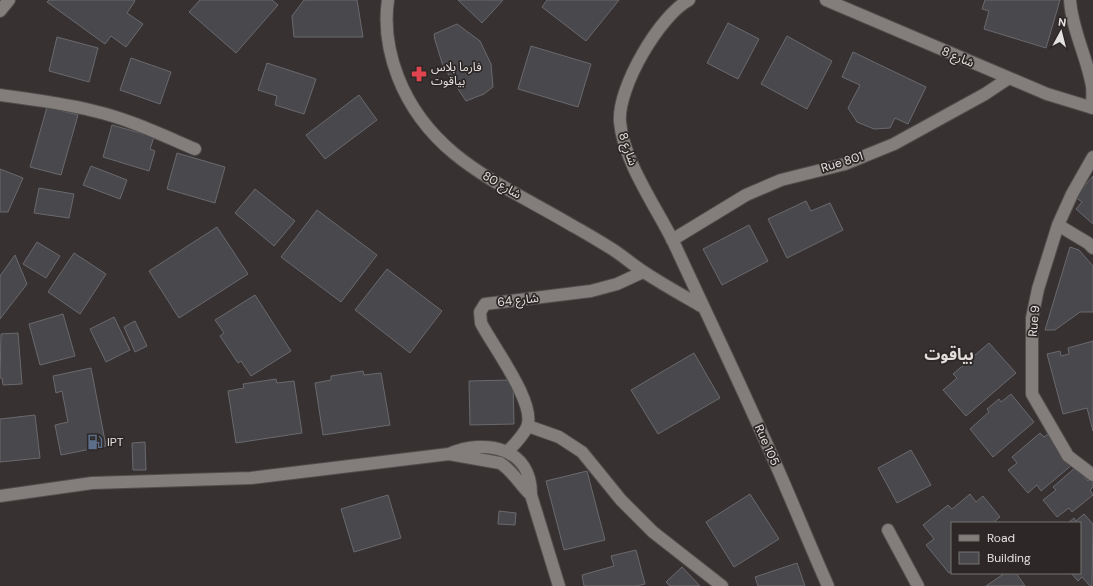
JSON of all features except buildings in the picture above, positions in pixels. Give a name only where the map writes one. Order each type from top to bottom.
[{"type":"street","points":[[0,10],[9,0]]},
{"type":"street","name":"شارع 80","points":[[388,0],[386,38],[391,59],[405,95],[420,119],[442,144],[468,165],[612,250],[643,272],[701,306]]},
{"type":"street","name":"شارع 8","points":[[689,0],[682,4],[664,24],[637,62],[620,106],[620,121],[623,138],[635,168],[672,240],[701,306]]},
{"type":"street","name":"شارع 8","points":[[826,0],[1047,94],[1092,108]]},
{"type":"street","points":[[1070,0],[1071,14],[1076,35],[1087,64],[1092,88],[1092,108]]},
{"type":"street","name":"Rue 801","points":[[672,240],[746,195],[781,180],[845,164],[894,144],[985,94],[1009,78]]},
{"type":"street","points":[[0,95],[41,100],[94,111],[143,126],[195,149]]},
{"type":"street","name":"Rue 9","points":[[1093,157],[1072,194],[1058,225],[1038,289],[1032,318],[1032,394],[1068,456],[1093,475]]},
{"type":"street","points":[[1058,225],[1088,243],[1093,248]]},
{"type":"street","name":"شارع 64","points":[[528,426],[529,413],[526,401],[481,323],[480,312],[485,304],[591,291],[616,284],[643,272]]},
{"type":"street","name":"Rue 105","points":[[701,306],[760,429],[828,586]]},
{"type":"street","points":[[508,451],[520,438],[528,426],[559,437],[582,452],[621,500],[653,532],[722,586]]},
{"type":"street","points":[[449,454],[460,449],[495,448],[508,451],[518,458],[532,484],[532,495],[559,586]]},
{"type":"street","points":[[0,497],[92,483],[251,478],[449,454],[500,463],[506,467],[520,486],[532,495]]},
{"type":"street","points":[[888,530],[918,586]]},
{"type":"place","name":"فارما بلاس بياقوت","points":[[419,74]]},
{"type":"place","name":"IPT","points":[[95,442]]},
{"type":"district","name":"بياقوت","points":[[949,354]]}]
